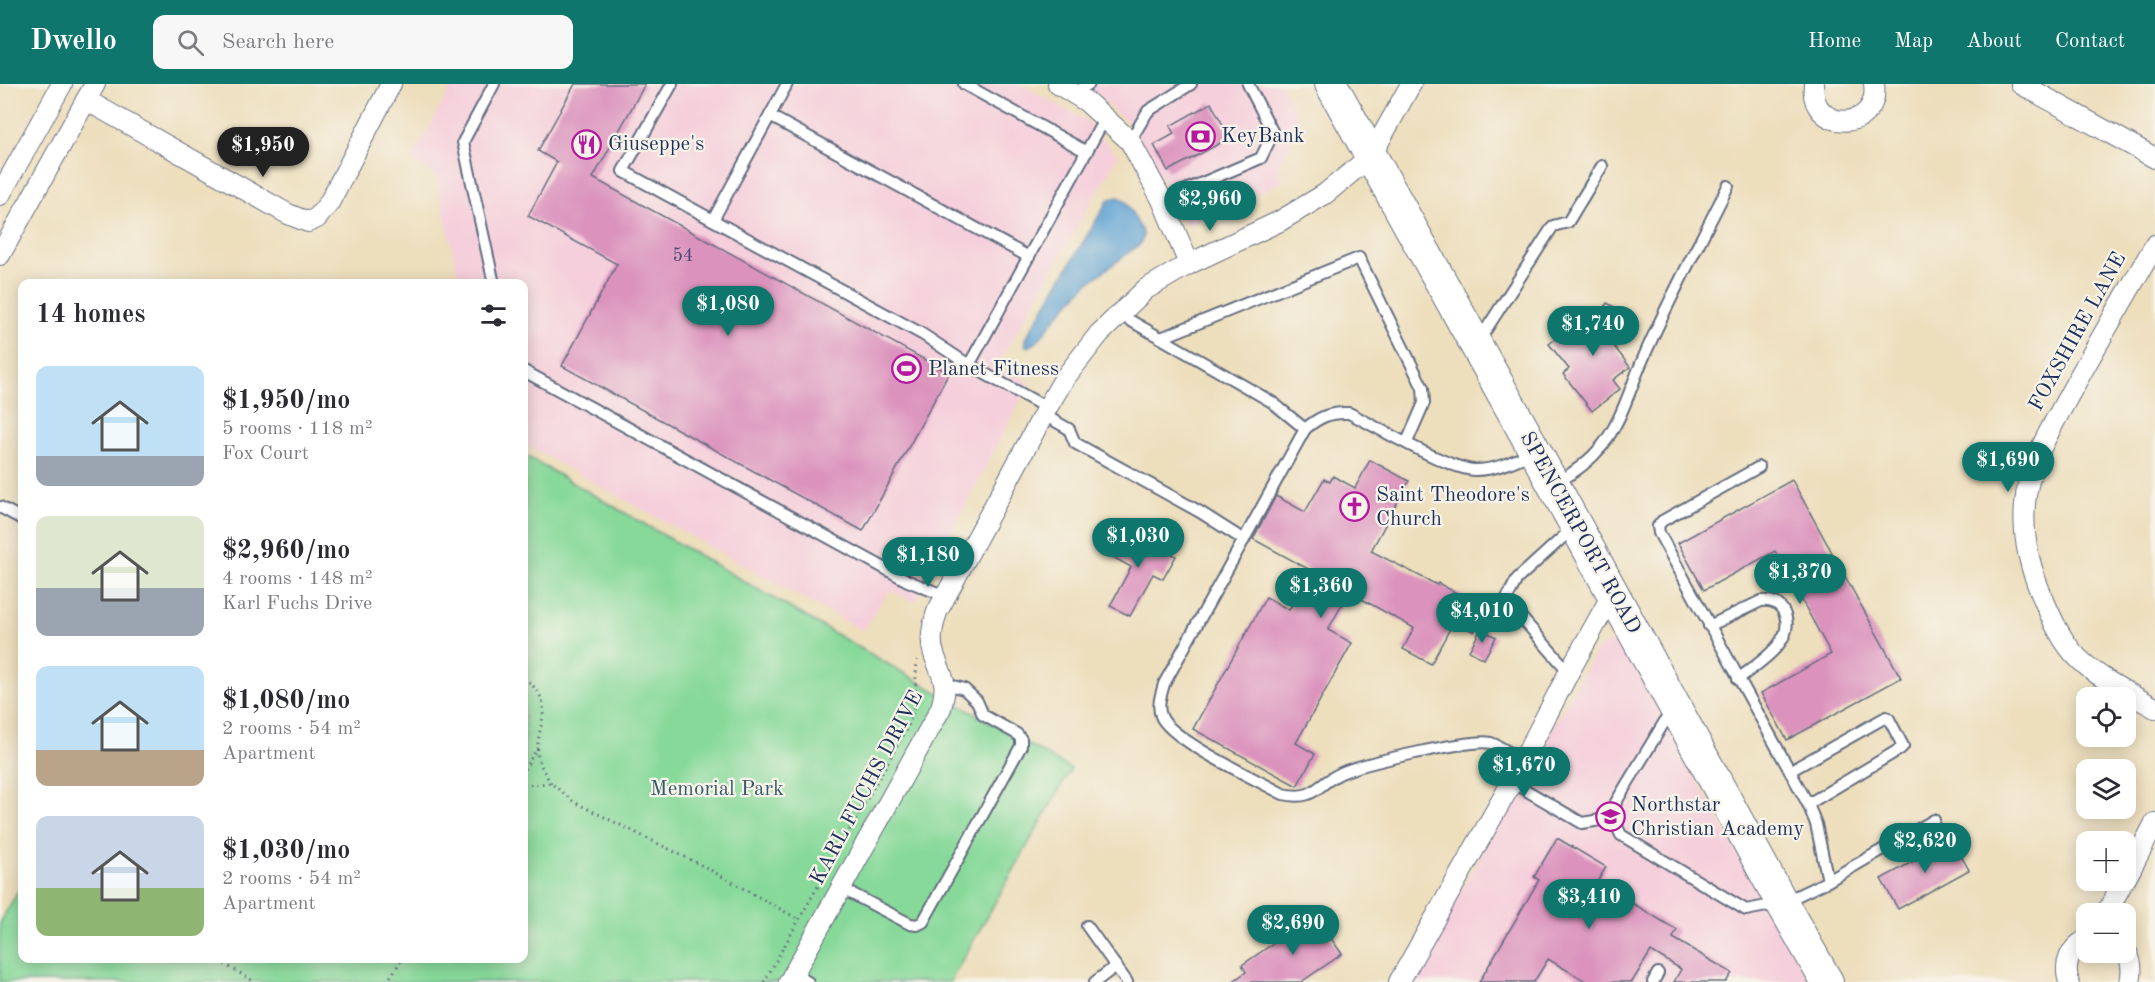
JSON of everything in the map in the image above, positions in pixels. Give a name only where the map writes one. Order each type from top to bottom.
[{"type":"main road","name":"SPENCERPORT ROAD","points":[[1331,84],[1613,593],[1821,977]]},
{"type":"street","points":[[0,195],[62,84]]},
{"type":"street","points":[[0,255],[90,92],[288,214],[308,222],[317,218],[329,203],[391,84]]},
{"type":"street","points":[[1371,156],[1411,84]]},
{"type":"street","points":[[1814,84],[1813,97],[1817,106],[1824,115],[1843,122],[1862,116],[1869,109],[1874,100],[1874,84]]},
{"type":"street","points":[[2021,84],[2155,158]]},
{"type":"street","points":[[1073,87],[1130,141],[1162,200],[1189,264]]},
{"type":"street","name":"KARL FUCHS DRIVE","points":[[797,979],[818,930],[941,708],[946,684],[933,652],[933,626],[937,612],[1046,411],[1080,356],[1119,314],[1146,290],[1189,264],[1280,221],[1324,194],[1371,156]]},
{"type":"street","name":"FOXSHIRE LANE","points":[[2155,245],[2093,351],[2043,444],[2031,472],[2025,502],[2024,537],[2032,573],[2045,604],[2061,634],[2077,657],[2100,676],[2155,708]]},
{"type":"street","points":[[1399,982],[1512,783],[1613,593]]},
{"type":"street","points":[[2136,858],[2155,823]]},
{"type":"street","points":[[2069,982],[2066,965],[2069,955],[2076,947]]},
{"type":"street","points":[[2130,982],[2131,963]]},
{"type":"lane","points":[[493,279],[463,142],[494,84]]},
{"type":"lane","points":[[672,84],[623,171],[921,334],[1046,411],[1069,429],[1075,443],[1200,512],[1244,540]]},
{"type":"lane","points":[[713,220],[787,84]]},
{"type":"lane","points":[[964,84],[1087,152]]},
{"type":"lane","points":[[1130,141],[1148,111],[1191,84]]},
{"type":"lane","points":[[1162,200],[1261,158],[1274,134],[1248,84]]},
{"type":"lane","points":[[770,116],[1029,257]]},
{"type":"lane","points":[[969,365],[1105,118]]},
{"type":"lane","points":[[1476,345],[1553,226],[1568,222],[1602,165]]},
{"type":"lane","points":[[1553,485],[1589,461],[1617,421],[1643,359],[1728,186]]},
{"type":"lane","points":[[1161,338],[1359,258],[1423,388],[1424,403],[1407,442]]},
{"type":"lane","points":[[1119,314],[1272,402],[1305,429]]},
{"type":"lane","points":[[528,373],[908,581],[945,597]]},
{"type":"lane","points":[[1523,761],[1490,743],[1461,744],[1358,767],[1339,774],[1312,794],[1297,797],[1283,794],[1180,738],[1161,717],[1159,699],[1164,684],[1305,429],[1320,417],[1335,412],[1349,413],[1454,466],[1474,470],[1501,466],[1535,451]]},
{"type":"lane","points":[[1759,467],[1662,522],[1658,526],[1659,533],[1808,804],[1816,824],[1828,881]]},
{"type":"lane","points":[[0,507],[18,517]]},
{"type":"lane","points":[[1569,672],[1506,600],[1517,579],[1575,525]]},
{"type":"lane","points":[[1709,626],[1761,601],[1768,600],[1777,604],[1783,611],[1786,620],[1781,641],[1775,650],[1738,679]]},
{"type":"lane","points":[[841,888],[910,924],[917,926],[923,922],[1020,746],[1021,740],[1017,734],[983,715],[977,701],[964,689],[946,684]]},
{"type":"lane","points":[[1675,706],[1616,802],[1614,818],[1621,835],[1746,910],[1782,903],[1828,881],[1934,820]]},
{"type":"lane","points":[[1790,771],[1886,717],[1889,719],[1903,746],[1808,804]]},
{"type":"lane","points":[[1512,783],[1582,824],[1614,818]]},
{"type":"lane","points":[[1087,926],[1127,982]]},
{"type":"lane","points":[[1095,982],[1116,966]]},
{"type":"path","points":[[764,982],[907,728],[915,706],[917,658],[933,652]]},
{"type":"path","points":[[528,682],[537,690],[543,703],[544,719],[538,748],[539,760],[550,783],[574,802],[703,866],[818,930]]},
{"type":"path","points":[[528,763],[538,748]]},
{"type":"path","points":[[528,785],[550,783]]},
{"type":"path","points":[[223,963],[255,982]]},
{"type":"path","points":[[387,982],[400,963]]},
{"type":"shaded area","points":[[453,84],[1020,84],[1087,121],[1118,156],[997,366],[1030,382],[915,602],[889,590],[863,631],[528,446],[528,279],[459,279],[436,176],[411,160]]},
{"type":"shaded area","points":[[1074,84],[1281,84],[1299,119],[1290,146],[1276,168],[1284,180],[1232,207],[1187,226],[1131,125],[1096,95]]},
{"type":"shaded area","name":"Northstar Christian Academy","points":[[1615,641],[1623,647],[1809,982],[1409,982],[1596,651],[1601,646]]},
{"type":"green space","name":"Memorial Park","points":[[528,457],[1071,769],[950,982],[0,982],[0,923],[18,891],[18,963],[528,963]]},
{"type":"water","points":[[1119,197],[1126,202],[1143,233],[1139,245],[1087,284],[1037,342],[1029,347],[1025,345],[1025,339],[1109,199]]},
{"type":"building","points":[[575,84],[645,84],[593,178],[949,373],[863,531],[562,366],[617,264],[528,216],[557,162],[538,151]]},
{"type":"building","name":"KeyBank","points":[[1211,103],[1230,138],[1168,171],[1154,145],[1174,134],[1170,126]]},
{"type":"building","points":[[1607,303],[1629,315],[1613,345],[1630,367],[1613,380],[1620,389],[1592,411],[1563,374],[1569,369],[1549,344],[1579,320],[1591,335]]},
{"type":"building","points":[[1370,460],[1409,481],[1371,551],[1486,609],[1474,632],[1454,621],[1431,664],[1403,649],[1414,628],[1349,592],[1328,630],[1352,643],[1296,743],[1315,754],[1297,786],[1193,729],[1266,597],[1289,610],[1312,571],[1253,539],[1276,496],[1305,512],[1324,479],[1330,482],[1333,476],[1355,488]]},
{"type":"building","points":[[1792,480],[1901,678],[1787,740],[1761,693],[1831,654],[1775,551],[1704,590],[1678,543]]},
{"type":"building","points":[[1126,529],[1176,556],[1163,579],[1153,574],[1130,616],[1110,606],[1131,567],[1111,556]]},
{"type":"building","points":[[1481,629],[1496,637],[1484,659],[1469,651]]},
{"type":"building","name":"Northstar Christian Academy","points":[[1557,838],[1606,867],[1597,882],[1677,930],[1673,938],[1732,973],[1726,982],[1674,982],[1681,969],[1651,951],[1632,982],[1587,982],[1548,959],[1534,982],[1479,982],[1539,880],[1534,877]]},
{"type":"building","points":[[1952,840],[1969,870],[1898,909],[1881,879]]},
{"type":"building","points":[[1315,915],[1342,954],[1301,982],[1232,982],[1246,972],[1242,965]]},
{"type":"place","name":"KeyBank","points":[[1200,136]]},
{"type":"place","name":"Giuseppe's","points":[[587,144]]},
{"type":"place","name":"Planet Fitness","points":[[907,369]]},
{"type":"place","name":"Saint Theodore's Church","points":[[1355,507]]},
{"type":"place","name":"Northstar Christian Academy","points":[[1610,817]]}]
